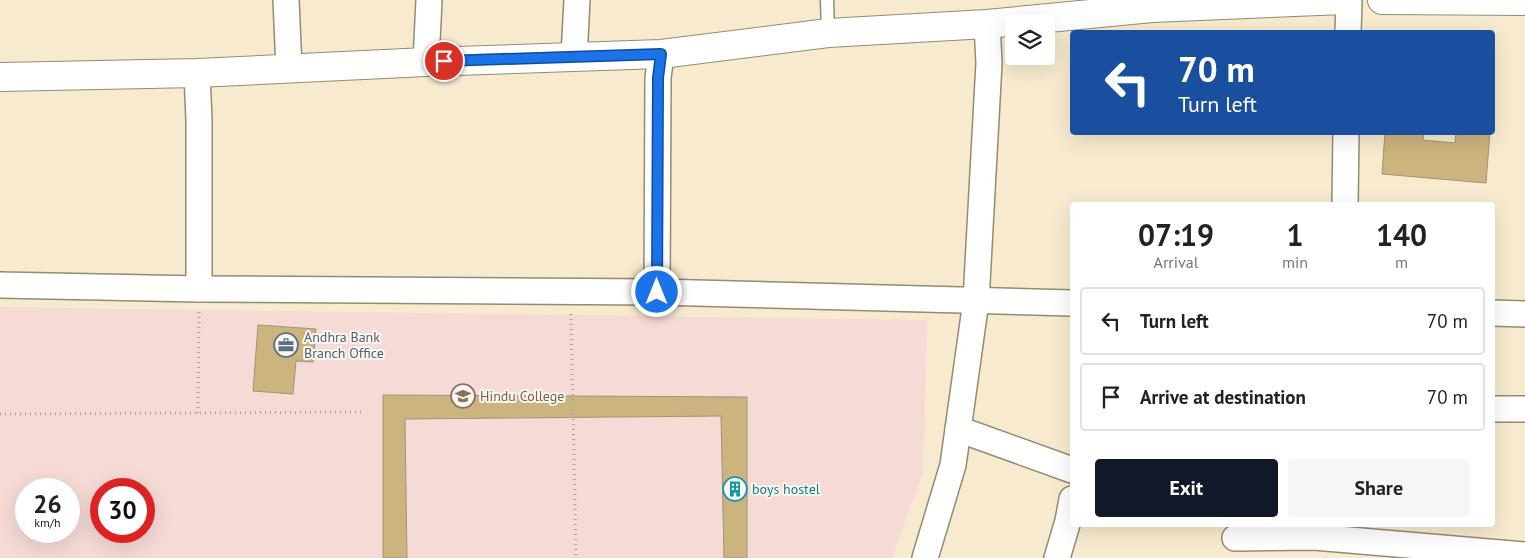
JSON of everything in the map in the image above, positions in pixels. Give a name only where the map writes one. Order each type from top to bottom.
[{"type":"main road","points":[[0,77],[197,73],[574,57],[659,75],[828,33],[988,44],[1152,4],[1344,0]]},
{"type":"main road","points":[[1382,0],[1525,1]]},
{"type":"street","points":[[286,0],[289,69]]},
{"type":"street","points":[[426,62],[429,0]]},
{"type":"street","points":[[574,57],[577,0]]},
{"type":"street","points":[[1348,30],[1349,0]]},
{"type":"street","points":[[925,558],[953,465],[976,302],[988,44]]},
{"type":"street","points":[[197,73],[199,113],[199,289]]},
{"type":"street","points":[[657,292],[659,75]]},
{"type":"street","points":[[1345,202],[1346,135]]},
{"type":"street","points":[[0,285],[199,289],[657,292],[976,302],[1070,303]]},
{"type":"street","points":[[1495,313],[1525,314]]},
{"type":"street","points":[[1495,409],[1525,410]]},
{"type":"street","points":[[958,429],[1070,469]]},
{"type":"street","points":[[1057,558],[1070,510]]},
{"type":"street","points":[[1235,540],[1314,537],[1525,554]]},
{"type":"lane","points":[[827,0],[828,33]]},
{"type":"path","points":[[198,413],[199,289]]},
{"type":"path","points":[[570,292],[576,558]]},
{"type":"path","points":[[0,414],[366,412]]},
{"type":"shaded area","name":"Hindu College","points":[[0,307],[927,320],[923,473],[892,558],[0,558]]},
{"type":"building","points":[[1385,135],[1424,135],[1423,140],[1455,143],[1456,135],[1490,135],[1486,183],[1382,174]]},
{"type":"building","name":"Andhra Bank Branch Office","points":[[258,325],[316,329],[313,362],[296,361],[293,394],[253,391]]},
{"type":"building","name":"boys hostel","points":[[383,395],[747,397],[747,558],[724,558],[721,416],[405,419],[407,558],[383,558]]},
{"type":"place","name":"Andhra Bank Branch Office","points":[[286,345]]},
{"type":"place","name":"Hindu College","points":[[463,396]]},
{"type":"place","name":"boys hostel","points":[[735,489]]},
{"type":"route","points":[[444,61],[661,54],[658,78],[657,292]]}]
